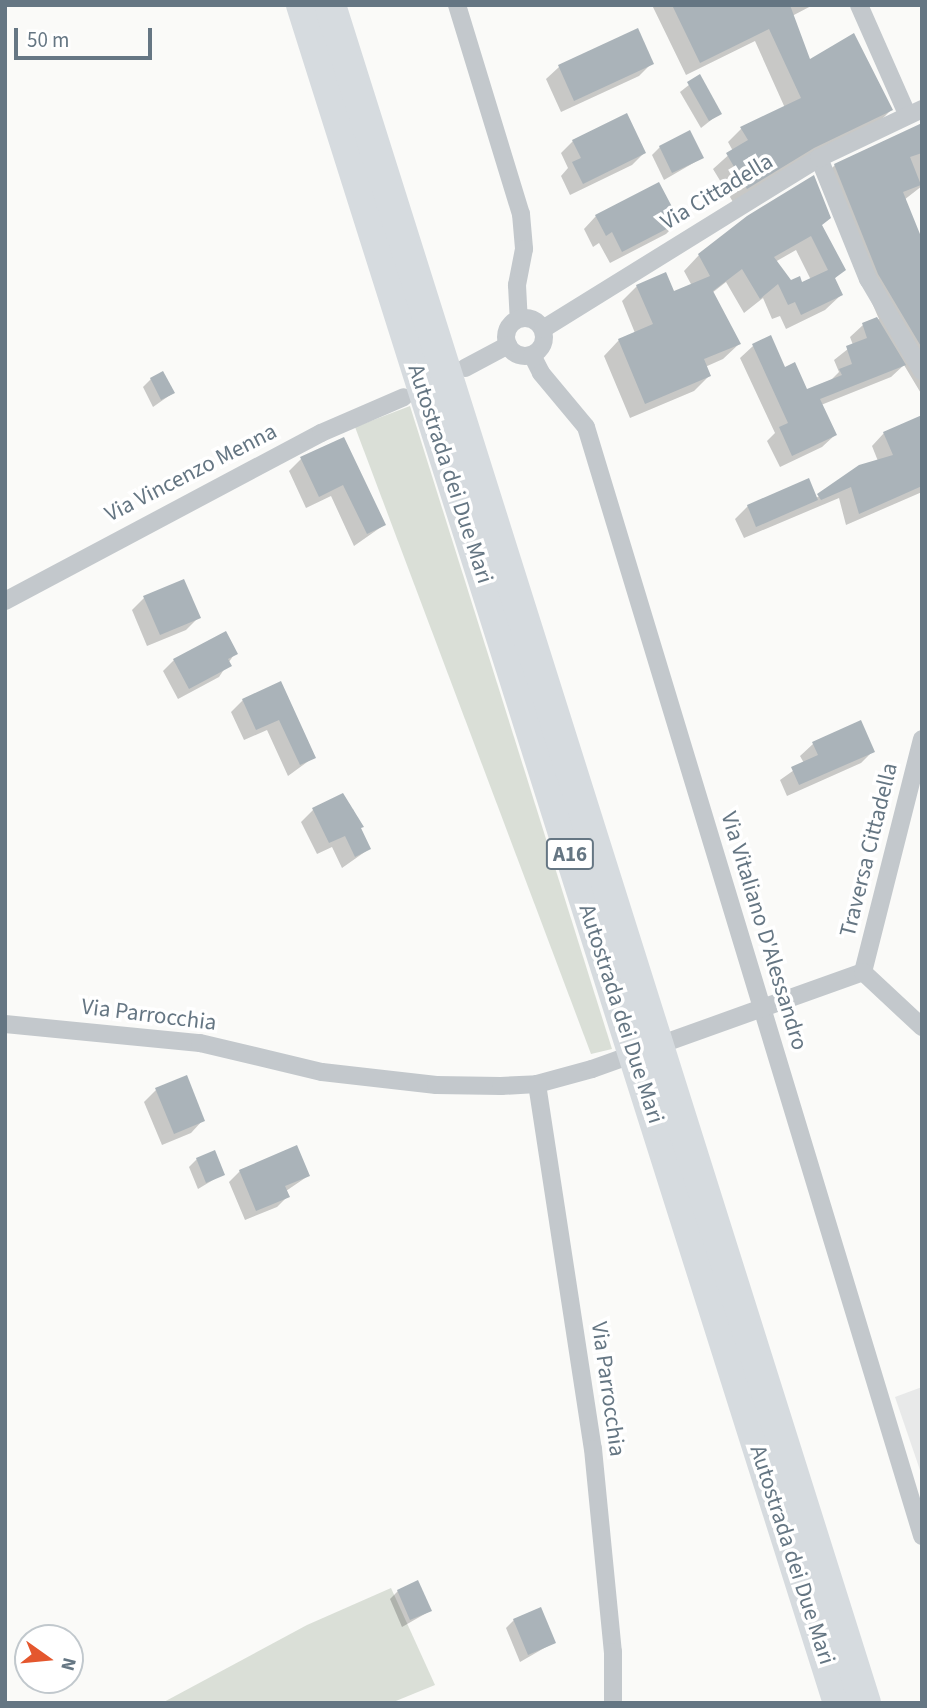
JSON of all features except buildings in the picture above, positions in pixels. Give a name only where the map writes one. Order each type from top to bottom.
[{"type":"highway","name":"Autostrada dei Due Mari","points":[[302,5],[839,1703]]},
{"type":"highway","name":"Autostrada dei Due Mari","points":[[330,5],[865,1703]]},
{"type":"street","points":[[457,5],[521,214],[524,249],[517,285],[519,318],[506,332],[508,345],[516,354],[532,355],[545,341],[543,329],[536,320],[519,318]]},
{"type":"street","points":[[859,5],[914,112]]},
{"type":"street","name":"Via Cittadella","points":[[543,329],[819,159],[914,112]]},
{"type":"street","points":[[819,159],[874,291],[922,372]]},
{"type":"street","points":[[465,368],[508,345]]},
{"type":"street","name":"Via Vitaliano D'Alessandro","points":[[532,355],[541,373],[586,427],[922,1536]]},
{"type":"street","name":"Via Vincenzo Menna","points":[[5,601],[309,440],[404,397]]},
{"type":"street","name":"Traversa Cittadella","points":[[863,972],[922,739]]},
{"type":"street","points":[[863,972],[922,1027]]},
{"type":"street","name":"Via Parrocchia","points":[[5,1024],[200,1043],[322,1072],[436,1084],[537,1084],[688,1038],[863,972]]},
{"type":"street","name":"Via Parrocchia","points":[[537,1084],[593,1449],[613,1652],[612,1703]]},
{"type":"shaded area","points":[[410,406],[612,1049],[591,1054],[355,427]]},
{"type":"shaded area","points":[[922,1387],[922,1476],[895,1397]]},
{"type":"shaded area","points":[[391,1588],[435,1685],[391,1703],[162,1703],[307,1625]]}]
